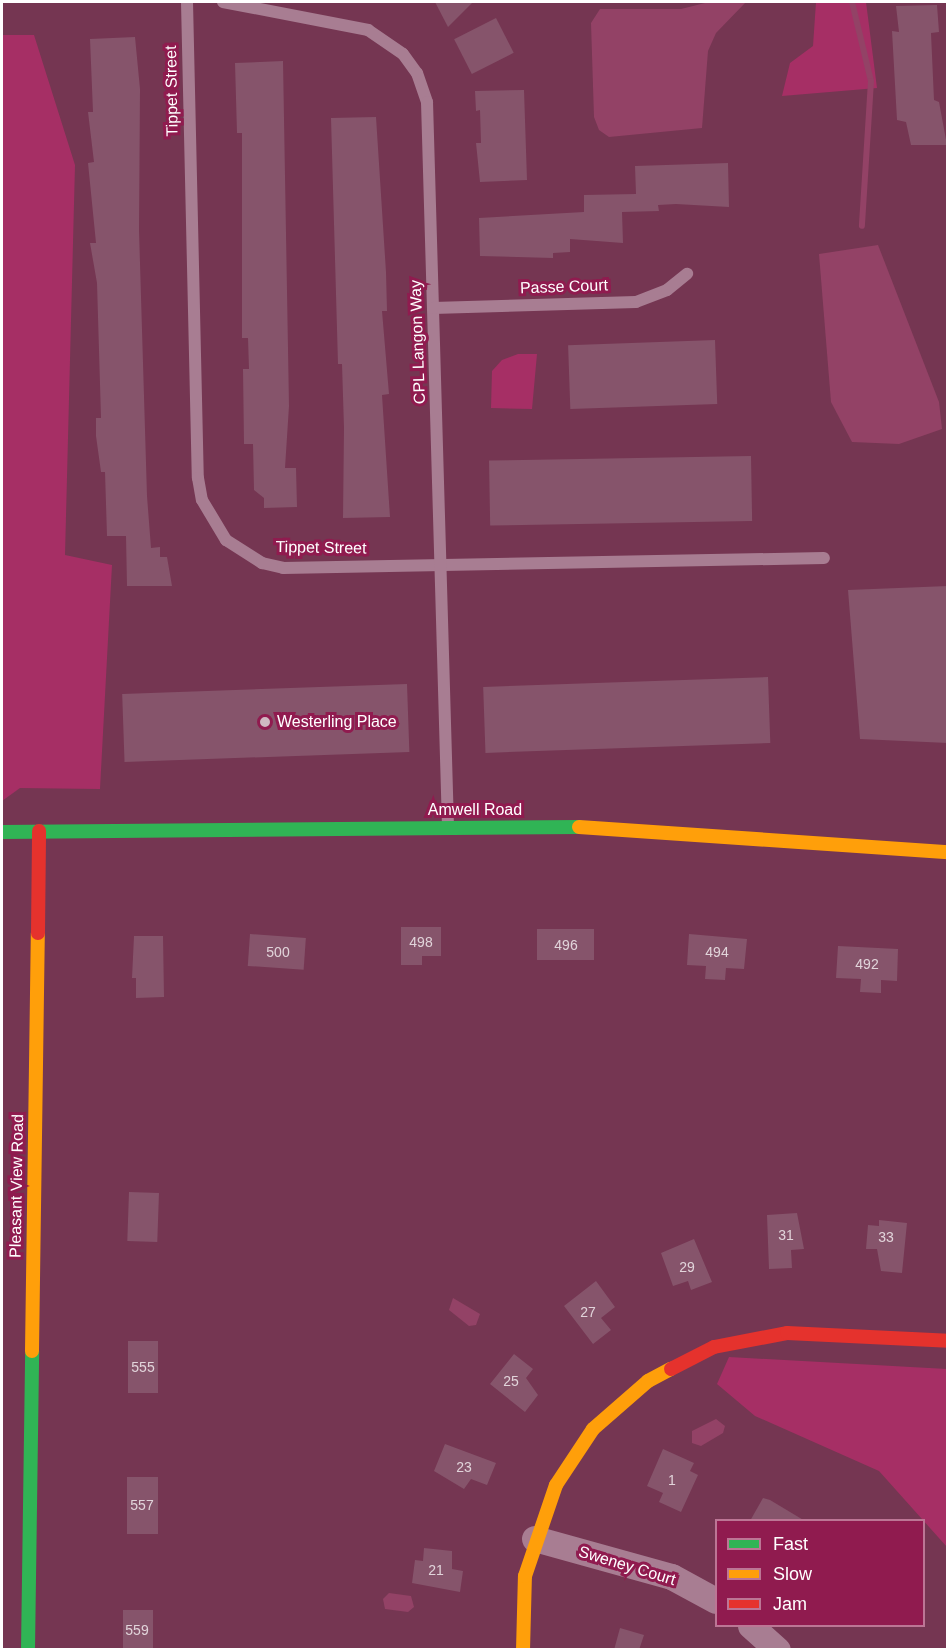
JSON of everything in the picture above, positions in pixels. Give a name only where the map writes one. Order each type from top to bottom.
[{"type":"street","name":"Amwell Road","points":[[2,832],[448,827],[650,829],[948,852]]},
{"type":"street","name":"Pleasant View Road","points":[[28,1650],[39,831]]},
{"type":"street","points":[[523,1650],[525,1576],[535,1539],[556,1485],[593,1429],[640,1387],[683,1361],[714,1347],[787,1333],[948,1341]]},
{"type":"street","name":"Sweney Court","points":[[535,1539],[672,1577],[715,1599]]},
{"type":"street","points":[[752,1627],[778,1650]]},
{"type":"lane","name":"Tippet Street","points":[[187,2],[197,466],[202,500],[226,540],[262,563],[283,568],[824,558]]},
{"type":"lane","name":"CPL Langon Way","points":[[223,2],[368,30],[390,42],[417,73],[428,102],[448,827]]},
{"type":"lane","name":"Passe Court","points":[[433,308],[636,302],[667,290],[687,274]]},
{"type":"shaded area","points":[[709,2],[746,2],[716,33],[708,51],[702,128],[609,137],[599,130],[594,117],[591,23],[600,9],[681,9]]},
{"type":"shaded area","points":[[816,2],[866,2],[877,88],[782,96],[790,63],[813,46]]},
{"type":"shaded area","points":[[2,35],[34,35],[75,165],[65,555],[112,565],[100,789],[20,788],[2,801]]},
{"type":"shaded area","points":[[878,245],[939,402],[942,429],[899,444],[852,442],[831,402],[819,254]]},
{"type":"shaded area","points":[[518,354],[537,354],[532,409],[491,408],[492,371],[502,360]]},
{"type":"shaded area","points":[[453,1298],[480,1314],[476,1325],[469,1326],[449,1310]]},
{"type":"shaded area","points":[[729,1357],[947,1369],[947,1547],[925,1522],[925,1519],[922,1519],[879,1471],[755,1416],[717,1384]]},
{"type":"shaded area","points":[[716,1419],[725,1426],[723,1433],[701,1446],[692,1443],[692,1431]]},
{"type":"shaded area","points":[[389,1593],[411,1596],[414,1607],[408,1612],[385,1609],[383,1599]]},
{"type":"building","points":[[435,2],[473,2],[448,27]]},
{"type":"building","points":[[937,5],[939,32],[931,33],[934,100],[939,102],[947,145],[911,145],[906,122],[897,120],[892,31],[899,32],[896,6]]},
{"type":"building","points":[[496,18],[514,53],[472,74],[454,39]]},
{"type":"building","points":[[135,37],[140,89],[139,230],[147,496],[151,548],[160,547],[160,557],[167,557],[172,586],[127,586],[126,536],[107,536],[105,472],[101,472],[96,436],[96,418],[101,418],[97,283],[90,243],[96,243],[88,163],[94,162],[88,112],[93,112],[90,39]]},
{"type":"building","points":[[283,61],[289,406],[285,468],[296,468],[297,507],[264,508],[264,498],[254,490],[253,444],[244,444],[243,369],[249,369],[248,338],[242,338],[242,133],[237,133],[235,63]]},
{"type":"building","points":[[524,90],[527,180],[480,182],[476,143],[481,143],[480,110],[476,111],[475,91]]},
{"type":"building","points":[[376,117],[386,272],[387,311],[382,311],[389,394],[382,395],[390,517],[343,518],[344,428],[342,364],[338,364],[331,118]]},
{"type":"building","points":[[728,163],[729,207],[676,204],[658,205],[659,211],[622,212],[623,243],[570,239],[570,252],[553,253],[553,258],[480,256],[479,218],[584,212],[584,195],[636,194],[635,166]]},
{"type":"building","points":[[715,340],[717,404],[570,409],[568,345]]},
{"type":"building","points":[[751,456],[752,521],[490,526],[489,461]]},
{"type":"building","points":[[948,586],[948,743],[860,739],[848,590]]},
{"type":"building","points":[[768,677],[770,743],[485,753],[483,687]]},
{"type":"building","name":"Westerling Place","points":[[407,684],[409,752],[125,762],[122,694]]},
{"type":"building","points":[[401,927],[441,927],[441,956],[422,956],[422,965],[401,965]]},
{"type":"building","points":[[537,929],[594,929],[594,960],[537,960]]},
{"type":"building","points":[[250,934],[306,938],[304,970],[248,966]]},
{"type":"building","points":[[689,934],[747,939],[744,969],[726,968],[725,980],[705,979],[706,966],[687,965]]},
{"type":"building","points":[[134,936],[163,936],[164,997],[136,998],[136,978],[132,978]]},
{"type":"building","points":[[838,946],[898,949],[897,981],[881,980],[881,993],[860,992],[861,979],[836,978]]},
{"type":"building","points":[[129,1192],[159,1193],[157,1242],[127,1241]]},
{"type":"building","points":[[797,1213],[804,1249],[791,1250],[792,1268],[769,1269],[767,1215]]},
{"type":"building","points":[[879,1220],[907,1223],[902,1273],[881,1271],[877,1249],[866,1249],[868,1225],[879,1226]]},
{"type":"building","points":[[694,1239],[712,1282],[691,1290],[688,1281],[673,1286],[661,1253]]},
{"type":"building","points":[[596,1281],[615,1307],[601,1318],[611,1330],[593,1344],[564,1306]]},
{"type":"building","points":[[128,1341],[158,1341],[158,1393],[128,1393]]},
{"type":"building","points":[[514,1354],[533,1369],[526,1378],[538,1395],[525,1412],[490,1384]]},
{"type":"building","points":[[445,1444],[496,1463],[487,1485],[471,1479],[464,1489],[434,1471]]},
{"type":"building","points":[[663,1449],[694,1463],[690,1471],[698,1475],[681,1512],[659,1502],[663,1493],[647,1486]]},
{"type":"building","points":[[127,1477],[158,1477],[158,1534],[127,1534]]},
{"type":"building","points":[[763,1498],[802,1519],[751,1519]]},
{"type":"building","points":[[424,1548],[452,1551],[452,1569],[463,1571],[460,1592],[412,1583],[415,1560],[423,1561]]},
{"type":"building","points":[[123,1610],[153,1610],[153,1650],[123,1650]]},
{"type":"building","points":[[620,1628],[644,1635],[639,1650],[614,1650]]},
{"type":"waterway","points":[[852,2],[871,81],[862,226]]},
{"type":"traffic: fast","points":[[2,832],[579,827]]},
{"type":"traffic: fast","points":[[28,1650],[32,1351]]},
{"type":"traffic: slow","points":[[579,827],[948,852]]},
{"type":"traffic: slow","points":[[32,1351],[38,933]]},
{"type":"traffic: slow","points":[[523,1650],[525,1576],[556,1485],[593,1429],[648,1381],[671,1369]]},
{"type":"traffic: jam","points":[[38,933],[39,831]]},
{"type":"traffic: jam","points":[[671,1369],[714,1347],[787,1333],[948,1341]]},
{"type":"place","name":"Westerling Place","points":[[265,722]]}]
